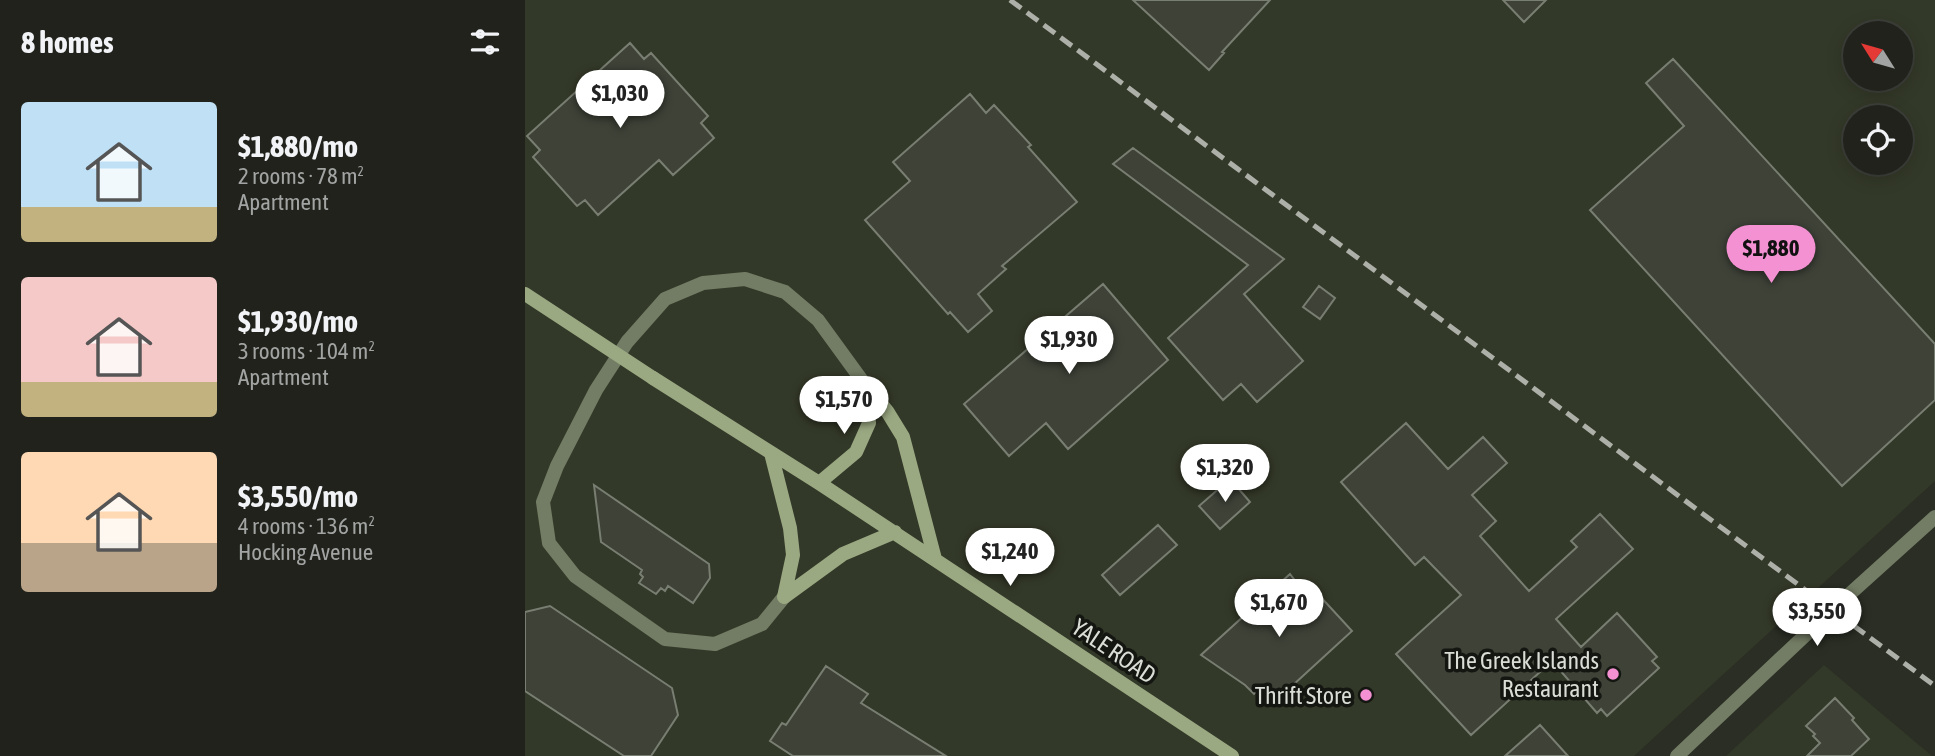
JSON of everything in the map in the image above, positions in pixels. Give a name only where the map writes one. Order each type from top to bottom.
[{"type":"main road","name":"YALE ROAD","points":[[525,294],[819,482],[1232,756]]},
{"type":"main road","points":[[819,482],[856,452],[869,423],[866,386]]},
{"type":"main road","points":[[866,386],[887,411],[903,437],[935,559]]},
{"type":"main road","points":[[771,453],[790,528],[793,555],[784,597]]},
{"type":"main road","points":[[784,597],[843,554],[895,532]]},
{"type":"street","points":[[784,597],[762,624],[715,644],[665,639],[575,576],[549,543],[543,502],[557,466],[596,390],[627,342],[665,299],[703,283],[745,279],[786,292],[818,320],[866,386]]},
{"type":"street","points":[[1677,756],[1935,517]]},
{"type":"shaded area","points":[[525,0],[1935,0],[1935,481],[1634,756],[525,756]]},
{"type":"shaded area","points":[[1824,665],[1932,756],[1726,756]]},
{"type":"building","points":[[1133,0],[1270,0],[1209,70]]},
{"type":"building","points":[[1503,0],[1546,0],[1524,22]]},
{"type":"building","points":[[630,43],[644,59],[651,53],[708,116],[701,123],[714,138],[673,175],[659,160],[598,215],[585,200],[577,206],[533,157],[540,150],[527,136]]},
{"type":"building","points":[[1673,59],[1935,344],[1935,400],[1842,486],[1590,210],[1684,126],[1646,83]]},
{"type":"building","points":[[970,94],[986,113],[994,105],[1031,145],[1028,147],[1077,202],[1002,266],[1006,269],[978,294],[992,311],[968,332],[950,312],[948,314],[865,220],[910,181],[893,162]]},
{"type":"building","points":[[1133,148],[1284,259],[1244,294],[1303,361],[1257,402],[1241,384],[1223,400],[1168,338],[1248,265],[1113,164]]},
{"type":"building","points":[[1103,284],[1168,360],[1068,449],[1046,423],[1009,456],[964,404]]},
{"type":"building","points":[[1319,286],[1335,298],[1320,319],[1303,307]]},
{"type":"building","points":[[1406,423],[1448,469],[1483,437],[1507,463],[1472,495],[1496,521],[1480,536],[1529,591],[1577,547],[1571,541],[1600,514],[1633,549],[1556,619],[1581,647],[1617,613],[1657,657],[1652,661],[1659,668],[1607,716],[1601,709],[1597,713],[1552,661],[1471,735],[1396,654],[1461,595],[1424,557],[1415,565],[1341,482]]},
{"type":"building","points":[[1230,479],[1250,502],[1220,529],[1199,506]]},
{"type":"building","points":[[594,485],[709,564],[710,578],[693,603],[668,586],[665,591],[661,588],[656,594],[639,583],[643,577],[640,574],[642,570],[601,542]]},
{"type":"building","points":[[1158,525],[1177,545],[1120,595],[1102,575]]},
{"type":"building","points":[[1290,574],[1300,587],[1306,581],[1352,631],[1281,696],[1276,690],[1267,698],[1260,689],[1254,694],[1201,655]]},
{"type":"building","points":[[550,606],[672,688],[678,715],[651,756],[624,756],[525,691],[525,612]]},
{"type":"building","points":[[826,666],[868,694],[861,703],[946,756],[793,756],[770,741],[782,723],[786,725]]},
{"type":"building","points":[[1835,698],[1869,739],[1851,756],[1807,756],[1820,743],[1806,726]]},
{"type":"building","points":[[1540,725],[1568,756],[1505,756]]},
{"type":"railway","points":[[1010,0],[1935,686]]},
{"type":"place","name":"The Greek Islands Restaurant","points":[[1613,674]]},
{"type":"place","name":"Thrift Store","points":[[1366,695]]}]
